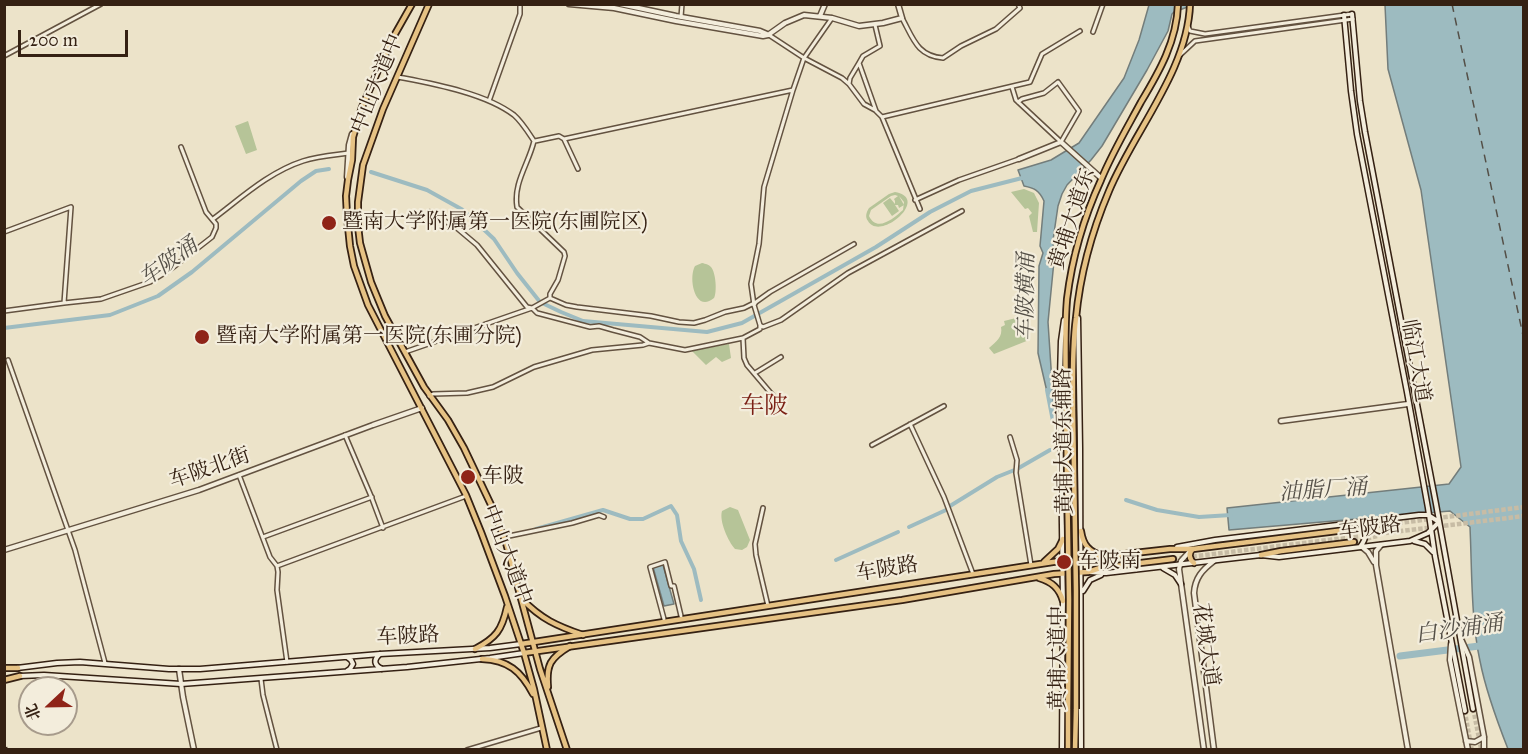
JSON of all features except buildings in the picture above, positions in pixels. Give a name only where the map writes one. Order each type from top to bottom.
[{"type":"main road","name":"中山大道中","points":[[412,4],[392,40],[354,131],[346,207],[351,254],[358,282],[374,318],[466,496],[492,558],[524,653],[546,750]]},
{"type":"main road","points":[[569,4],[614,8],[760,31],[768,35],[798,16],[832,18],[855,26],[902,18],[898,4]]},
{"type":"main road","points":[[620,4],[680,19]]},
{"type":"main road","points":[[820,16],[825,4]]},
{"type":"main road","name":"黄埔大道东","points":[[1068,567],[1066,310],[1068,290],[1079,242],[1096,190],[1113,153],[1164,62],[1174,32],[1178,4]]},
{"type":"main road","name":"中山大道中","points":[[429,5],[383,109],[363,165],[358,194],[362,251],[374,290],[404,352],[429,396],[451,424],[483,486],[502,533],[548,696],[567,750]]},
{"type":"main road","name":"黄埔大道东","points":[[1076,566],[1074,344],[1077,310],[1090,245],[1107,194],[1122,162],[1179,57],[1188,24],[1190,6]]},
{"type":"main road","name":"临江大道","points":[[1352,16],[1363,117],[1466,657],[1473,709]]},
{"type":"main road","name":"临江大道","points":[[1345,17],[1355,118],[1420,466],[1453,659],[1465,711]]},
{"type":"main road","points":[[1347,50],[1351,47],[1355,49]]},
{"type":"main road","points":[[348,180],[350,141],[354,131]]},
{"type":"main road","points":[[1019,159],[1061,142],[1101,178]]},
{"type":"main road","points":[[1366,181],[1371,183],[1374,179]]},
{"type":"main road","points":[[1096,190],[1100,197],[1107,194]]},
{"type":"main road","points":[[1079,242],[1086,238],[1090,245]]},
{"type":"main road","points":[[1384,276],[1388,272],[1392,274]]},
{"type":"main road","name":"黄埔大道东辅路","points":[[1062,750],[1063,528],[1060,356],[1066,310]]},
{"type":"main road","name":"黄埔大道东辅路","points":[[1077,310],[1082,750]]},
{"type":"main road","points":[[1281,421],[1408,404]]},
{"type":"main road","name":"车陂北街","points":[[4,550],[199,490],[422,408]]},
{"type":"main road","points":[[1062,507],[1071,512],[1081,507]]},
{"type":"main road","name":"车陂路","points":[[18,668],[68,662],[200,669],[381,654],[475,649],[583,635],[1040,564],[1170,549],[1357,522],[1419,515],[1429,516],[1439,522],[1423,537],[1410,541],[1282,557],[1261,555],[1106,573],[1063,573],[902,600],[482,659],[181,684],[78,677]]},
{"type":"main road","points":[[1357,522],[1366,532],[1365,541],[1361,547],[1370,554],[1376,565]]},
{"type":"main road","points":[[1063,528],[1067,532],[1081,529],[1083,542],[1089,550],[1108,557]]},
{"type":"main road","points":[[1170,549],[1193,549],[1353,529]]},
{"type":"main road","points":[[1040,564],[1054,553],[1063,539]]},
{"type":"main road","points":[[1410,541],[1425,544],[1435,556]]},
{"type":"main road","points":[[1261,555],[1354,542]]},
{"type":"main road","points":[[1382,544],[1376,551],[1376,565],[1408,750]]},
{"type":"main road","points":[[1193,549],[1190,556],[1194,563]]},
{"type":"main road","points":[[1180,564],[1185,555],[1193,549]]},
{"type":"main road","points":[[1088,572],[1100,568],[1173,559]]},
{"type":"main road","name":"花城大道","points":[[1214,750],[1194,593],[1197,577],[1215,560]]},
{"type":"main road","name":"花城大道","points":[[1180,564],[1204,750]]},
{"type":"main road","points":[[1031,566],[1036,571],[1035,578],[1046,580],[1053,585],[1059,591],[1063,601]]},
{"type":"main road","name":"黄埔大道中","points":[[1075,750],[1076,566]]},
{"type":"main road","name":"黄埔大道中","points":[[1068,567],[1068,750]]},
{"type":"main road","points":[[1160,567],[1173,573],[1181,584]]},
{"type":"main road","points":[[1081,595],[1090,580],[1106,573]]},
{"type":"main road","points":[[519,596],[545,620],[583,635]]},
{"type":"main road","points":[[475,649],[488,642],[500,630],[508,604]]},
{"type":"main road","points":[[1063,609],[1072,604],[1082,609]]},
{"type":"main road","points":[[732,611],[727,618],[733,624]]},
{"type":"main road","points":[[707,615],[712,620],[712,624],[708,627]]},
{"type":"main road","points":[[514,624],[521,628],[527,624]]},
{"type":"main road","points":[[1063,641],[1073,636],[1082,642]]},
{"type":"main road","points":[[548,696],[547,678],[550,663],[555,656],[570,646]]},
{"type":"main road","points":[[381,654],[375,662],[382,669]]},
{"type":"main road","points":[[346,657],[353,664],[346,671]]},
{"type":"main road","points":[[1466,657],[1484,737],[1484,750]]},
{"type":"main road","points":[[482,659],[499,661],[513,668],[526,683],[537,705]]},
{"type":"main road","points":[[1453,659],[1468,750]]},
{"type":"main road","points":[[529,671],[533,667],[540,669]]},
{"type":"main road","points":[[4,669],[18,668]]},
{"type":"main road","points":[[179,669],[194,750]]},
{"type":"main road","name":"车陂路","points":[[20,676],[67,676]]},
{"type":"main road","points":[[1466,741],[1475,742],[1484,737]]},
{"type":"street","points":[[4,56],[101,4]]},
{"type":"street","points":[[489,101],[520,14],[520,4]]},
{"type":"street","points":[[680,19],[682,4]]},
{"type":"street","points":[[902,18],[917,46],[932,57],[943,58],[961,46],[996,29],[1020,8],[1018,4]]},
{"type":"street","points":[[1093,32],[1103,4]]},
{"type":"street","points":[[1179,57],[1195,41],[1214,35],[1352,16]]},
{"type":"street","points":[[430,212],[458,229],[477,245],[526,307],[532,308],[537,313],[590,327],[599,326],[640,337],[649,343],[686,350],[743,338],[760,329],[751,284],[759,244],[764,188],[804,58],[832,18]]},
{"type":"street","points":[[849,84],[863,56],[880,46],[874,24]]},
{"type":"street","points":[[1188,24],[1190,31],[1214,35]]},
{"type":"street","points":[[882,117],[1030,82],[1042,54],[1080,31]]},
{"type":"street","points":[[768,35],[842,78],[864,104],[882,117],[920,209]]},
{"type":"street","points":[[859,63],[876,111]]},
{"type":"street","points":[[398,77],[474,95],[489,101],[507,110],[518,119],[534,141]]},
{"type":"street","points":[[1012,87],[1016,100],[1018,102],[1061,142],[1079,111],[1058,82],[1044,93],[1018,102]]},
{"type":"street","points":[[564,139],[793,90]]},
{"type":"street","points":[[534,141],[559,136],[564,139],[578,169]]},
{"type":"street","points":[[534,141],[530,157],[521,174],[516,201],[517,207],[564,252],[563,266],[550,298]]},
{"type":"street","points":[[4,311],[101,299],[150,282],[171,269],[212,237],[216,224],[206,212],[181,147]]},
{"type":"street","points":[[213,219],[287,167],[318,157],[349,153]]},
{"type":"street","points":[[915,200],[959,180],[1019,159]]},
{"type":"street","points":[[4,232],[71,207],[64,303]]},
{"type":"street","points":[[760,325],[763,327],[781,320],[848,273],[962,211]]},
{"type":"street","points":[[404,352],[532,308],[550,298],[577,307],[694,323],[754,305],[770,292],[854,244]]},
{"type":"street","points":[[743,338],[744,358],[776,398]]},
{"type":"street","points":[[429,396],[467,393],[493,387],[534,368],[592,350],[649,343]]},
{"type":"street","points":[[755,373],[781,357]]},
{"type":"street","points":[[8,360],[75,550],[105,664]]},
{"type":"street","points":[[872,445],[944,405]]},
{"type":"street","points":[[910,424],[944,497],[973,574]]},
{"type":"street","points":[[345,435],[372,497],[382,528]]},
{"type":"street","points":[[1010,437],[1017,460],[1016,473],[1031,566]]},
{"type":"street","points":[[239,475],[270,557],[277,566],[277,590],[287,662]]},
{"type":"street","points":[[277,566],[466,496]]},
{"type":"street","points":[[263,537],[372,497]]},
{"type":"street","points":[[763,508],[755,544],[768,606]]},
{"type":"street","points":[[509,536],[572,523],[598,515],[604,517]]},
{"type":"street","points":[[664,619],[650,567],[664,562],[671,586],[674,586],[681,616]]},
{"type":"street","points":[[261,679],[262,695],[277,750]]},
{"type":"street","points":[[467,750],[541,728]]},
{"type":"green space","points":[[248,121],[257,150],[246,154],[235,126]]},
{"type":"green space","points":[[1024,189],[1034,193],[1039,203],[1037,232],[1033,232],[1029,216],[1032,213],[1028,208],[1025,209],[1011,192]]},
{"type":"green space","points":[[895,192],[905,196],[908,202],[905,209],[900,217],[891,223],[874,226],[867,219],[867,212],[869,208]],"holes":[[[895,195],[898,196],[894,199],[895,204],[890,198],[883,203],[892,216],[899,211],[895,205],[899,208],[904,205],[903,210],[881,224],[872,221],[869,216],[871,210],[891,196]]]},
{"type":"green space","points":[[702,263],[711,267],[715,278],[714,298],[707,302],[698,298],[693,286],[693,271],[695,266]]},
{"type":"green space","points":[[1016,318],[1018,323],[1028,322],[1029,340],[994,354],[989,348],[1000,336],[1001,327],[1005,325],[1004,321]]},
{"type":"green space","points":[[729,344],[731,358],[722,362],[716,357],[706,365],[692,351]]},
{"type":"green space","points":[[730,507],[738,510],[750,540],[747,547],[742,550],[735,549],[723,525],[722,511]]},
{"type":"water","points":[[1149,5],[1193,5],[1172,14],[1168,31],[1102,146],[1067,185],[1058,206],[1053,240],[1054,261],[1048,322],[1056,421],[1054,422],[1038,353],[1039,266],[1043,253],[1040,246],[1044,201],[1036,190],[1024,186],[1018,170],[1051,160],[1079,143],[1124,78],[1139,40]]},
{"type":"water","points":[[1385,5],[1523,5],[1523,749],[1508,749],[1489,695],[1475,629],[1470,527],[1450,511],[1229,530],[1227,508],[1449,484],[1461,467],[1421,190],[1388,69]]},
{"type":"water","points":[[663,565],[674,604],[664,606],[653,567]]},
{"type":"waterway","name":"车陂涌","points":[[4,328],[110,315],[158,296],[192,272],[301,181],[316,171],[329,169]]},
{"type":"waterway","points":[[371,172],[427,190],[463,210],[494,239],[540,302],[583,321],[707,332],[742,323],[876,247],[930,212],[971,191],[1026,177]]},
{"type":"waterway","name":"车陂横涌","points":[[1047,390],[1053,421]]},
{"type":"waterway","name":"车陂横涌","points":[[950,506],[997,477],[1017,469],[1050,450]]},
{"type":"waterway","name":"油脂厂涌","points":[[1126,500],[1157,510],[1199,517],[1231,515]]},
{"type":"waterway","name":"车陂横涌","points":[[536,529],[603,510],[630,519],[643,519],[671,506],[677,515],[681,541],[694,569],[701,600]]},
{"type":"waterway","name":"车陂横涌","points":[[909,527],[946,510]]},
{"type":"waterway","name":"车陂横涌","points":[[836,560],[898,532]]},
{"type":"waterway","name":"白沙浦涌","points":[[1400,656],[1487,645]]},
{"type":"ferry route","points":[[1452,4],[1524,340]]},
{"type":"tunnel","points":[[1353,529],[1524,507]]},
{"type":"tunnel","points":[[1173,559],[1524,516]]},
{"type":"tunnel","points":[[1354,542],[1377,536]]},
{"type":"tunnel","points":[[1473,709],[1481,750]]},
{"type":"tunnel","points":[[1465,711],[1472,750]]},
{"type":"railway","points":[[4,727],[7,750]]},
{"type":"place","name":"暨南大学附属第一医院(东圃院区)","points":[[329,223]]},
{"type":"place","name":"暨南大学附属第一医院(东圃分院)","points":[[202,337]]},
{"type":"place","name":"车陂","points":[[468,477]]},
{"type":"place","name":"车陂南","points":[[1064,562]]},
{"type":"district","name":"车陂","points":[[764,407]]}]
